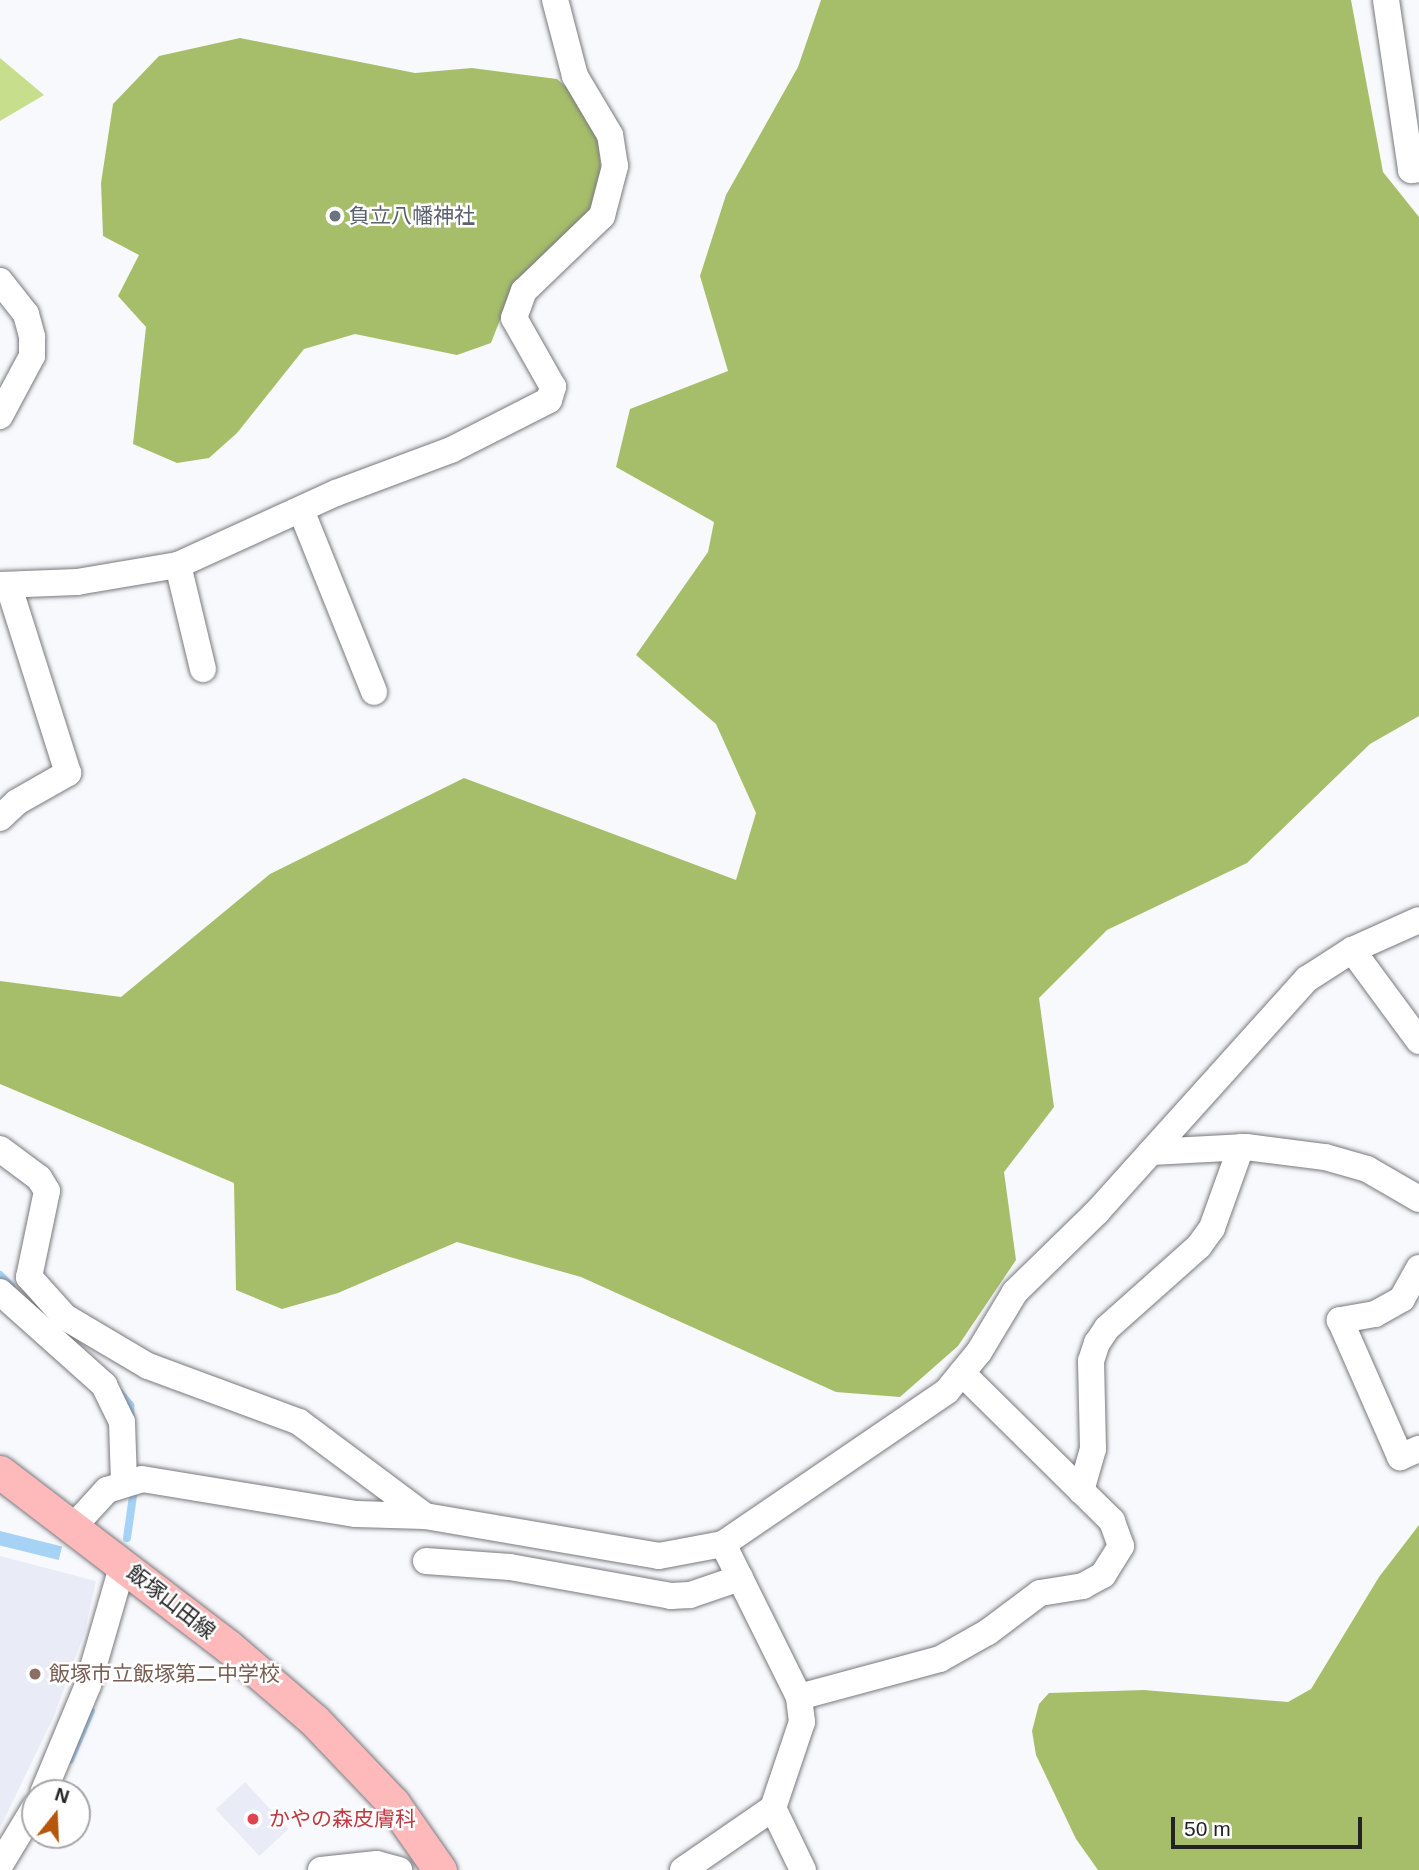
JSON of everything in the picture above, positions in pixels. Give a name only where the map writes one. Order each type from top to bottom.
[{"type":"main road","name":"飯塚山田線","points":[[0,1472],[229,1647],[340,1745],[393,1803],[440,1870]]},
{"type":"street","points":[[0,818],[17,803],[68,773],[5,586],[77,582],[178,565],[301,510],[451,450],[549,400],[553,387],[514,318],[524,291],[602,216],[615,166],[610,135],[575,76],[555,0]]},
{"type":"street","points":[[1386,0],[1411,170],[1419,169]]},
{"type":"street","points":[[0,281],[26,314],[32,356],[0,416]]},
{"type":"street","points":[[301,510],[374,692]]},
{"type":"street","points":[[178,565],[204,669]]},
{"type":"street","points":[[74,1526],[107,1490],[124,1481],[142,1479],[356,1514],[425,1516],[659,1556],[723,1544],[947,1391],[1016,1292],[1151,1152],[1307,979],[1352,950],[1419,920]]},
{"type":"street","points":[[1352,950],[1419,1041]]},
{"type":"street","points":[[1151,1152],[1241,1147],[1325,1157],[1367,1169],[1419,1199]]},
{"type":"street","points":[[1081,1491],[1093,1449],[1091,1362],[1097,1343],[1107,1328],[1199,1246],[1212,1228],[1241,1147]]},
{"type":"street","points":[[0,1149],[39,1178],[47,1191],[29,1277],[57,1326],[116,1404],[124,1438],[124,1481]]},
{"type":"street","points":[[1419,1269],[1402,1299],[1376,1314],[1340,1320],[1400,1457],[1419,1449]]},
{"type":"street","points":[[0,1292],[57,1326],[148,1366],[299,1422],[425,1516]]},
{"type":"street","points":[[799,1697],[940,1659],[988,1632],[1040,1593],[1083,1586],[1102,1575],[1121,1546],[1119,1534],[1081,1491],[962,1373]]},
{"type":"street","points":[[682,1870],[773,1808],[793,1758],[802,1722],[799,1697],[723,1544]]},
{"type":"street","points":[[426,1561],[510,1567],[671,1596],[690,1595],[740,1577]]},
{"type":"street","points":[[49,1779],[88,1685],[123,1564]]},
{"type":"street","points":[[773,1808],[803,1870]]},
{"type":"street","points":[[0,1865],[21,1830]]},
{"type":"street","points":[[321,1870],[377,1864],[399,1870]]},
{"type":"shaded area","name":"飯塚市立飯塚第二中学校","points":[[0,1556],[96,1581],[85,1631],[54,1716],[24,1779],[21,1779],[21,1784],[0,1828]]},
{"type":"shaded area","name":"かやの森皮膚科","points":[[245,1782],[289,1829],[259,1856],[216,1809]]},
{"type":"green space","points":[[821,0],[1351,0],[1383,172],[1419,217],[1419,716],[1370,744],[1247,863],[1107,930],[1039,998],[1054,1107],[1004,1172],[1016,1260],[958,1346],[900,1397],[836,1392],[581,1277],[457,1242],[338,1293],[282,1309],[236,1290],[234,1183],[0,1084],[0,981],[121,997],[270,874],[464,778],[736,880],[756,813],[716,724],[636,655],[708,552],[714,522],[616,467],[630,409],[728,371],[700,276],[726,195],[798,67]]},
{"type":"green space","points":[[240,38],[415,73],[472,68],[557,79],[574,94],[598,138],[602,181],[591,208],[512,289],[491,343],[457,355],[355,334],[304,349],[237,433],[209,458],[177,463],[133,444],[146,327],[118,296],[139,255],[103,236],[101,183],[113,104],[159,56]]},
{"type":"green space","points":[[0,58],[44,95],[0,121]]},
{"type":"green space","points":[[1419,1525],[1419,1870],[1098,1870],[1076,1839],[1036,1755],[1032,1731],[1039,1704],[1049,1693],[1144,1690],[1288,1702],[1311,1689],[1379,1577]]},
{"type":"water","points":[[0,1531],[62,1546],[59,1560],[0,1545]]},
{"type":"waterway","points":[[0,1275],[11,1286]]},
{"type":"waterway","points":[[120,1393],[130,1405],[131,1419]]},
{"type":"waterway","points":[[127,1538],[133,1496]]},
{"type":"waterway","points":[[70,1760],[91,1711]]},
{"type":"place","name":"負立八幡神社","points":[[335,216]]},
{"type":"place","name":"飯塚市立飯塚第二中学校","points":[[35,1674]]},
{"type":"place","name":"かやの森皮膚科","points":[[253,1819]]}]
